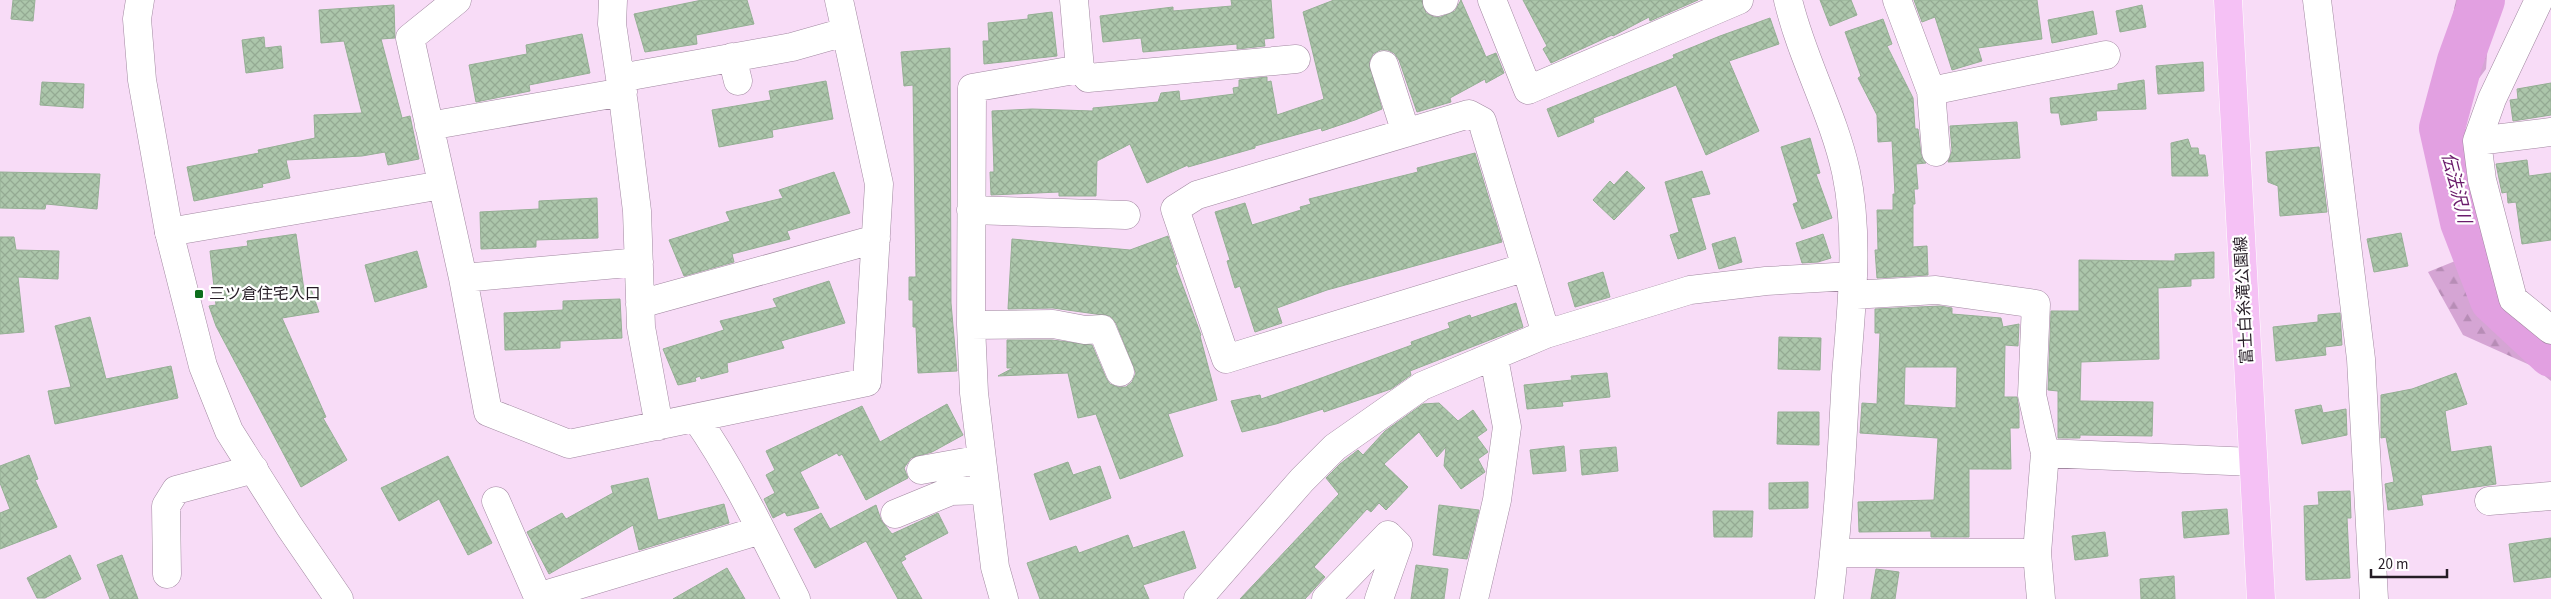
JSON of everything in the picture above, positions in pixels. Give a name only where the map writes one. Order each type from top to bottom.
[{"type":"main road","name":"富士白糸滝公園線","points":[[2228,0],[2261,599]]},
{"type":"street","points":[[140,0],[137,19],[142,80],[170,232],[203,366],[229,431],[338,599]]},
{"type":"street","points":[[457,0],[410,38],[463,278],[488,412],[569,444],[867,382],[879,184],[839,0]]},
{"type":"street","points":[[613,0],[612,24],[636,211],[641,327],[659,426]]},
{"type":"street","points":[[1074,0],[1080,69],[1088,78],[1296,59]]},
{"type":"street","points":[[1492,0],[1528,90],[1706,7],[1739,0]]},
{"type":"street","points":[[1788,0],[1798,37],[1834,132],[1846,172],[1853,221],[1852,285],[1835,552],[1829,599]]},
{"type":"street","points":[[1898,0],[1930,91],[1936,152]]},
{"type":"street","points":[[2317,0],[2362,360],[2374,599]]},
{"type":"street","points":[[2539,0],[2492,99],[2477,141],[2482,180],[2513,298],[2551,330]]},
{"type":"street","points":[[429,126],[621,85],[735,69],[794,55],[845,32]]},
{"type":"street","points":[[1930,91],[2106,55]]},
{"type":"street","points":[[1384,65],[1406,133]]},
{"type":"street","points":[[1004,599],[994,567],[974,393],[970,325],[972,88],[1080,69]]},
{"type":"street","points":[[1526,268],[1226,359],[1175,209],[1197,195],[1469,114],[1482,121],[1546,334]]},
{"type":"street","points":[[2477,141],[2551,132]]},
{"type":"street","points":[[170,232],[442,185]]},
{"type":"street","points":[[971,210],[1126,215]]},
{"type":"street","points":[[640,304],[681,305],[799,272],[876,240]]},
{"type":"street","points":[[463,278],[529,283],[592,277],[638,262]]},
{"type":"street","points":[[1198,599],[1302,480],[1335,447],[1422,386],[1494,358],[1546,334],[1690,290],[1766,281],[1936,290],[2036,304],[2032,395],[2045,453],[2038,554],[2040,599]]},
{"type":"street","points":[[970,325],[1053,324],[1085,330],[1102,329],[1120,372]]},
{"type":"street","points":[[1474,599],[1497,500],[1507,427],[1494,358]]},
{"type":"street","points":[[696,418],[761,530],[796,599]]},
{"type":"street","points":[[2045,453],[2253,462]]},
{"type":"street","points":[[921,470],[982,459]]},
{"type":"street","points":[[167,574],[166,506],[176,490],[254,469]]},
{"type":"street","points":[[895,514],[952,491],[985,490]]},
{"type":"street","points":[[2489,501],[2551,496]]},
{"type":"street","points":[[496,501],[538,597],[595,590],[761,530]]},
{"type":"street","points":[[1326,599],[1388,535],[1398,545],[1379,599]]},
{"type":"street","points":[[1835,552],[2038,554]]},
{"type":"green space","points":[[2456,0],[2491,0],[2486,69],[2442,128],[2437,90]]},
{"type":"green space","points":[[2480,251],[2523,317],[2551,336],[2551,381],[2532,366],[2463,335],[2428,272]]},
{"type":"building","points":[[13,0],[35,0],[33,21],[11,19]]},
{"type":"building","points":[[702,0],[747,0],[754,24],[696,35],[697,44],[645,52],[634,14]]},
{"type":"building","points":[[1231,0],[1271,0],[1274,38],[1264,39],[1265,46],[1237,49],[1237,44],[1143,52],[1141,38],[1103,42],[1100,16],[1173,7],[1173,11],[1232,6]]},
{"type":"building","points":[[1334,0],[1422,0],[1426,13],[1434,17],[1441,17],[1455,11],[1461,0],[1486,57],[1496,53],[1504,73],[1486,83],[1485,79],[1450,98],[1451,102],[1417,112],[1399,60],[1394,53],[1388,50],[1380,50],[1373,54],[1369,62],[1382,109],[1355,120],[1322,131],[1321,128],[1188,167],[1188,165],[1147,183],[1130,144],[1097,161],[1096,196],[1059,196],[1059,192],[991,195],[990,172],[994,172],[992,111],[1032,109],[1093,111],[1093,108],[1158,102],[1161,93],[1179,91],[1180,101],[1234,94],[1233,88],[1239,87],[1239,80],[1267,77],[1267,82],[1271,81],[1277,115],[1324,99],[1303,12]]},
{"type":"building","points":[[1523,0],[1698,0],[1650,21],[1649,17],[1613,36],[1551,63],[1543,49],[1547,46]]},
{"type":"building","points":[[1820,0],[1851,0],[1857,15],[1830,26]]},
{"type":"building","points":[[1914,0],[2037,0],[2042,39],[1978,48],[1982,61],[1952,70],[1935,17],[1922,22]]},
{"type":"building","points":[[394,5],[395,38],[381,39],[402,118],[410,116],[419,159],[388,165],[385,152],[362,156],[286,160],[290,178],[262,184],[263,187],[194,201],[187,167],[259,153],[258,150],[315,138],[314,115],[362,113],[344,41],[321,43],[319,10]]},
{"type":"building","points":[[2142,5],[2146,27],[2120,32],[2116,11]]},
{"type":"building","points":[[2093,11],[2097,34],[2052,43],[2048,20]]},
{"type":"building","points":[[1052,12],[1057,56],[984,64],[983,41],[989,41],[988,23],[1028,19],[1028,15]]},
{"type":"building","points":[[1770,18],[1779,44],[1729,61],[1759,131],[1706,155],[1676,85],[1593,118],[1594,122],[1558,137],[1547,109],[1674,58],[1673,55]]},
{"type":"building","points":[[1883,19],[1892,44],[1887,46],[1913,98],[1915,129],[1918,129],[1921,154],[1926,163],[1916,164],[1918,189],[1914,189],[1913,247],[1927,246],[1928,275],[1877,278],[1875,250],[1878,250],[1877,210],[1893,210],[1893,194],[1895,194],[1892,141],[1878,142],[1877,115],[1858,78],[1861,76],[1845,32]]},
{"type":"building","points":[[582,34],[590,73],[529,85],[530,91],[476,102],[469,65],[527,54],[526,45]]},
{"type":"building","points":[[264,37],[265,48],[281,46],[283,68],[246,73],[242,40]]},
{"type":"building","points":[[950,48],[951,303],[957,371],[918,373],[916,327],[913,327],[913,300],[909,300],[909,277],[916,277],[913,85],[904,86],[901,52]]},
{"type":"building","points":[[2203,62],[2204,91],[2158,94],[2156,66]]},
{"type":"building","points":[[2144,80],[2146,109],[2096,111],[2097,120],[2061,125],[2059,113],[2051,113],[2050,98],[2118,90],[2118,84]]},
{"type":"building","points":[[826,81],[833,119],[772,130],[773,137],[719,147],[712,110],[771,100],[769,91]]},
{"type":"building","points":[[42,82],[84,84],[83,108],[40,105]]},
{"type":"building","points":[[2551,83],[2551,115],[2513,121],[2510,100],[2518,99],[2517,89]]},
{"type":"building","points":[[2017,122],[2020,158],[1948,162],[1952,151],[1950,126]]},
{"type":"building","points":[[1810,138],[1820,173],[1816,174],[1832,218],[1802,229],[1793,204],[1798,202],[1781,147]]},
{"type":"building","points":[[2188,139],[2191,148],[2198,148],[2199,155],[2205,155],[2208,176],[2172,176],[2171,143]]},
{"type":"building","points":[[2319,147],[2327,212],[2280,216],[2278,186],[2268,182],[2266,152]]},
{"type":"building","points":[[1475,153],[1502,242],[1327,290],[1277,308],[1282,323],[1255,332],[1240,286],[1235,288],[1227,261],[1230,260],[1215,212],[1245,203],[1252,225],[1301,210],[1300,207],[1311,204],[1309,199],[1418,172],[1417,168]]},
{"type":"building","points":[[2527,160],[2529,176],[2551,173],[2551,240],[2522,244],[2516,202],[2508,203],[2507,192],[2502,193],[2496,164]]},
{"type":"building","points":[[1627,171],[1645,188],[1614,220],[1593,200],[1610,181],[1614,185]]},
{"type":"building","points":[[1702,171],[1710,194],[1691,198],[1706,249],[1678,259],[1670,235],[1679,232],[1665,182]]},
{"type":"building","points":[[0,172],[100,174],[97,209],[46,204],[45,209],[0,208]]},
{"type":"building","points":[[834,172],[850,213],[787,231],[790,239],[732,254],[734,262],[684,276],[669,240],[730,221],[726,212],[783,198],[779,190]]},
{"type":"building","points":[[597,198],[598,238],[536,240],[536,247],[481,249],[480,212],[539,209],[539,201]]},
{"type":"building","points":[[2401,233],[2408,266],[2374,272],[2367,239]]},
{"type":"building","points":[[296,234],[304,290],[311,289],[319,312],[282,318],[326,417],[323,418],[347,460],[301,487],[216,326],[209,306],[216,305],[210,251],[248,246],[247,241]]},
{"type":"building","points":[[1823,234],[1831,258],[1818,262],[1802,263],[1796,243]]},
{"type":"building","points":[[1168,236],[1177,264],[1175,265],[1201,335],[1217,400],[1168,414],[1183,456],[1120,479],[1096,414],[1078,418],[1068,373],[998,376],[1013,368],[1007,368],[1007,340],[1052,340],[1092,345],[1106,378],[1110,384],[1118,387],[1126,387],[1132,382],[1136,373],[1116,323],[1110,316],[1053,308],[1008,309],[1012,239],[1130,250]]},
{"type":"building","points":[[0,237],[14,237],[16,250],[59,251],[58,279],[18,277],[24,332],[0,334]]},
{"type":"building","points":[[1735,237],[1742,262],[1719,269],[1712,244]]},
{"type":"building","points":[[417,251],[427,287],[375,302],[365,265]]},
{"type":"building","points":[[2214,252],[2214,278],[2191,279],[2191,286],[2158,288],[2159,359],[2081,362],[2080,401],[2153,402],[2152,436],[2080,435],[2080,438],[2058,438],[2058,391],[2048,390],[2051,311],[2079,311],[2079,260],[2175,261],[2175,254]]},
{"type":"building","points":[[1603,272],[1610,297],[1575,307],[1568,283]]},
{"type":"building","points":[[829,281],[845,323],[781,341],[784,348],[727,363],[728,372],[701,379],[700,376],[695,378],[696,381],[678,385],[663,349],[724,330],[720,321],[777,307],[773,299]]},
{"type":"building","points":[[620,299],[622,338],[560,341],[560,348],[505,350],[504,313],[563,310],[563,301]]},
{"type":"building","points":[[1516,303],[1523,327],[1410,371],[1411,375],[1391,389],[1324,412],[1323,409],[1276,424],[1242,432],[1231,401],[1260,395],[1261,399],[1302,385],[1412,345],[1411,342],[1450,328],[1448,323],[1470,315],[1471,318]]},
{"type":"building","points":[[1940,306],[1952,308],[1952,314],[2001,318],[2003,327],[2019,324],[2018,346],[2005,345],[2004,397],[2017,397],[2019,410],[2019,428],[2010,428],[2011,469],[1969,469],[1969,537],[1931,537],[1931,531],[1859,532],[1858,502],[1934,500],[1938,438],[1860,433],[1862,403],[1877,404],[1880,333],[1875,333],[1875,309]],"holes":[[[1905,367],[1957,367],[1956,408],[1904,405]]]},
{"type":"building","points":[[2340,313],[2342,345],[2325,347],[2326,355],[2276,361],[2273,327],[2318,322],[2318,315]]},
{"type":"building","points":[[90,317],[106,379],[171,366],[178,398],[55,424],[48,391],[71,387],[55,326]]},
{"type":"building","points":[[1779,337],[1821,338],[1820,370],[1778,369]]},
{"type":"building","points":[[1607,373],[1610,397],[1562,402],[1563,406],[1527,409],[1524,385],[1572,380],[1571,376]]},
{"type":"building","points":[[2456,373],[2467,404],[2445,411],[2451,452],[2491,446],[2496,484],[2421,495],[2423,505],[2388,510],[2385,484],[2394,482],[2386,437],[2381,438],[2381,395],[2412,389]]},
{"type":"building","points":[[1439,403],[1458,421],[1473,410],[1487,430],[1477,437],[1488,452],[1478,459],[1485,472],[1461,489],[1444,466],[1446,447],[1437,457],[1419,432],[1384,464],[1408,487],[1386,510],[1379,503],[1371,512],[1367,509],[1314,567],[1325,577],[1305,599],[1240,599],[1339,494],[1326,478],[1340,464],[1358,450],[1363,455],[1385,431],[1423,404]]},
{"type":"building","points":[[947,404],[963,435],[932,452],[911,458],[904,468],[908,478],[866,500],[842,454],[839,456],[837,453],[800,472],[819,508],[787,516],[785,512],[773,518],[764,499],[775,493],[766,475],[775,470],[766,451],[862,406],[880,442]]},
{"type":"building","points":[[2321,405],[2323,413],[2346,409],[2347,435],[2302,444],[2295,410]]},
{"type":"building","points":[[1778,412],[1819,412],[1819,445],[1777,444]]},
{"type":"building","points":[[1564,446],[1566,471],[1533,474],[1530,450]]},
{"type":"building","points":[[1616,447],[1618,471],[1582,475],[1580,450]]},
{"type":"building","points":[[29,455],[38,479],[35,480],[57,527],[0,549],[0,513],[10,509],[0,483],[0,466]]},
{"type":"building","points":[[448,456],[492,543],[468,555],[439,499],[399,521],[381,488]]},
{"type":"building","points":[[1068,462],[1073,475],[1100,466],[1111,498],[1050,520],[1034,474]]},
{"type":"building","points":[[648,478],[658,520],[724,504],[729,523],[639,550],[633,525],[549,574],[527,532],[562,513],[566,519],[613,493],[611,486]]},
{"type":"building","points":[[1808,482],[1808,508],[1769,509],[1769,483]]},
{"type":"building","points":[[2350,491],[2351,518],[2347,518],[2350,578],[2306,580],[2304,506],[2319,505],[2318,492]]},
{"type":"building","points":[[876,505],[881,520],[892,534],[938,513],[948,533],[904,556],[906,559],[901,562],[922,599],[898,599],[866,541],[815,568],[794,529],[821,513],[830,529]]},
{"type":"building","points":[[1439,505],[1479,510],[1467,559],[1433,555]]},
{"type":"building","points":[[2227,509],[2229,534],[2184,538],[2182,512]]},
{"type":"building","points":[[1713,511],[1753,511],[1752,537],[1714,537]]},
{"type":"building","points":[[1184,531],[1196,568],[1143,585],[1149,599],[1040,599],[1027,563],[1076,546],[1079,553],[1128,535],[1133,548]]},
{"type":"building","points":[[2105,532],[2108,556],[2075,560],[2072,536]]},
{"type":"building","points":[[2551,538],[2551,577],[2514,582],[2509,544]]},
{"type":"building","points":[[70,555],[81,579],[45,598],[37,598],[27,578]]},
{"type":"building","points":[[122,555],[138,599],[110,599],[97,565]]},
{"type":"building","points":[[1416,565],[1448,569],[1444,599],[1411,599]]},
{"type":"building","points":[[727,568],[745,599],[673,599]]},
{"type":"building","points":[[1876,569],[1899,572],[1895,599],[1871,599]]},
{"type":"building","points":[[2174,576],[2175,599],[2141,599],[2140,579]]},
{"type":"waterway","name":"伝法沢川","points":[[2482,0],[2460,61],[2442,128],[2463,222],[2493,300],[2551,354]]},
{"type":"place","name":"三ツ倉住宅入口","points":[[199,294]]}]
